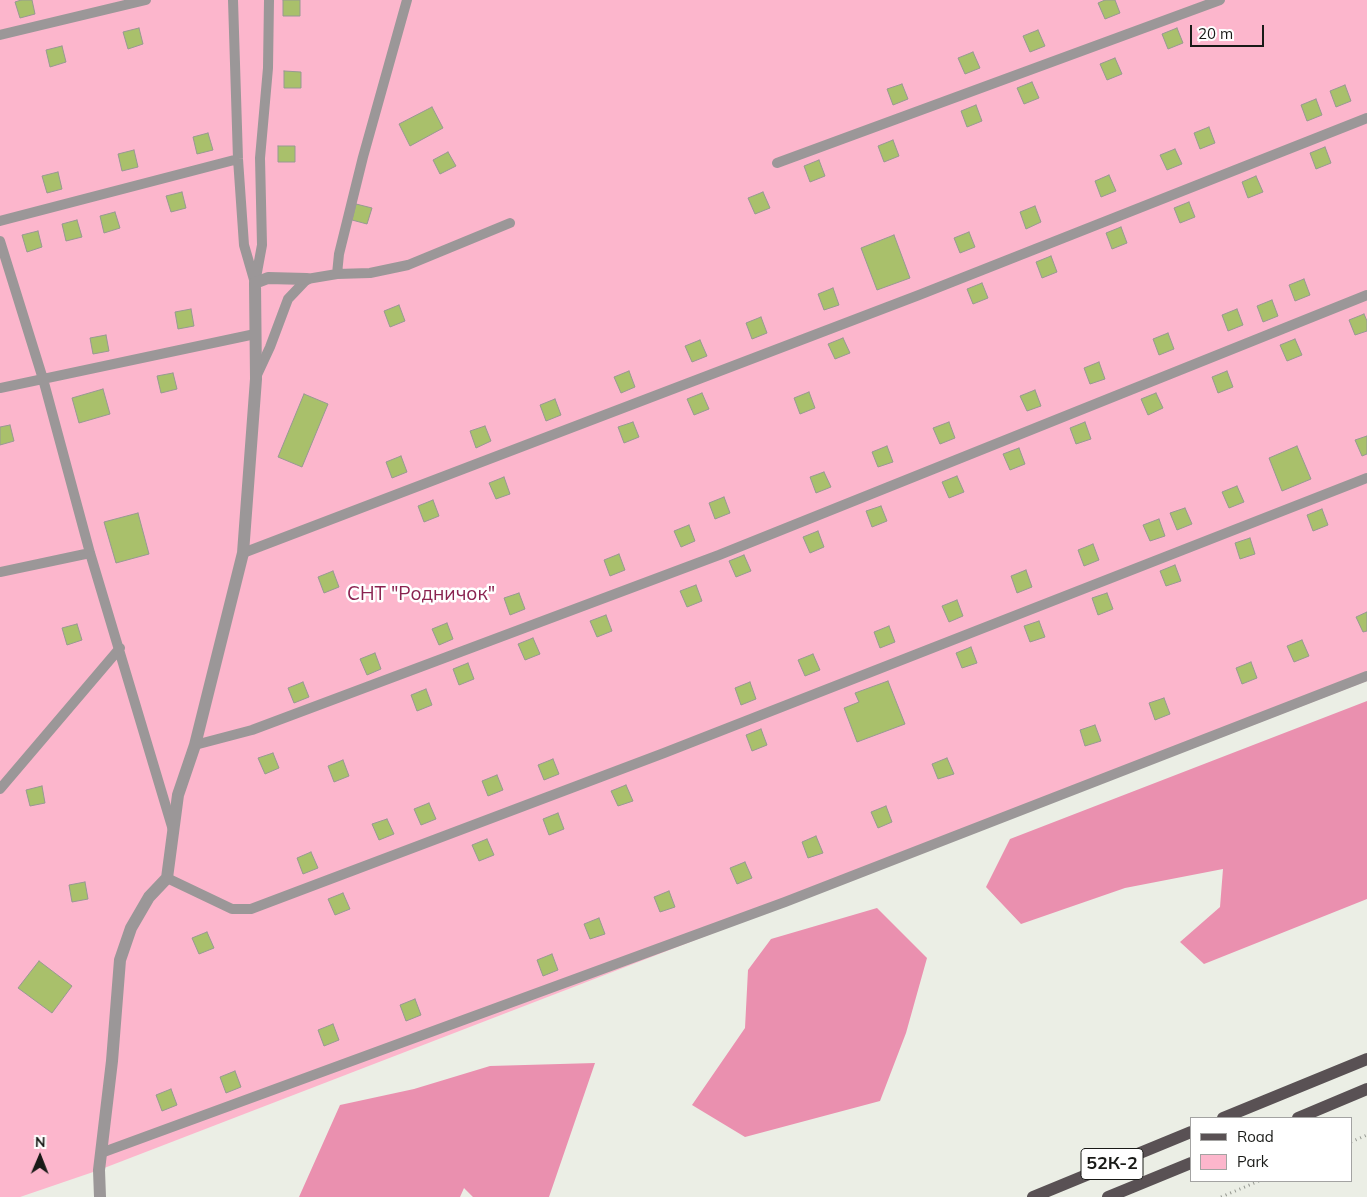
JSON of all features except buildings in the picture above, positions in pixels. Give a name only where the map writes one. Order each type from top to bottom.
[{"type":"main road","points":[[1225,1117],[1367,1059]]},
{"type":"main road","points":[[1300,1117],[1367,1089]]},
{"type":"main road","name":"52К-2","points":[[1033,1197],[1190,1132]]},
{"type":"main road","name":"52К-2","points":[[1108,1197],[1190,1163]]},
{"type":"street","points":[[100,1197],[99,1170],[112,1061],[120,960],[131,928],[149,897],[167,878],[178,795],[195,745],[243,553],[256,379],[255,283],[268,278],[307,279]]},
{"type":"lane","points":[[0,35],[146,0]]},
{"type":"lane","points":[[233,0],[238,159],[244,246],[255,283]]},
{"type":"lane","points":[[255,283],[262,244],[260,158],[268,68],[269,0]]},
{"type":"lane","points":[[337,274],[339,254],[358,176],[407,0]]},
{"type":"lane","points":[[777,163],[1220,0]]},
{"type":"lane","points":[[243,553],[919,295],[1367,118]]},
{"type":"lane","points":[[0,221],[238,159]]},
{"type":"lane","points":[[256,379],[288,299],[307,279],[337,274],[370,273],[408,265],[510,223]]},
{"type":"lane","points":[[0,241],[43,379],[90,553],[120,648],[173,832]]},
{"type":"lane","points":[[195,745],[252,730],[719,555],[1367,295]]},
{"type":"lane","points":[[0,388],[255,334]]},
{"type":"lane","points":[[167,878],[232,909],[251,909],[682,746],[1367,478]]},
{"type":"lane","points":[[0,572],[90,553]]},
{"type":"lane","points":[[0,789],[120,648]]},
{"type":"lane","points":[[101,1153],[785,902],[1367,676]]},
{"type":"path","points":[[1352,1142],[1367,1135]]},
{"type":"path","points":[[1221,1197],[1257,1182]]},
{"type":"green space","name":"СНТ \"Родничок\"","points":[[0,0],[1367,0],[1367,681],[99,1170],[20,1197],[0,1197]]},
{"type":"shaded area","points":[[1367,701],[1367,899],[1204,964],[1180,942],[1220,907],[1223,869],[1125,888],[1021,924],[986,887],[1010,839]]},
{"type":"shaded area","points":[[877,908],[927,958],[906,1033],[880,1101],[745,1137],[692,1105],[745,1028],[748,970],[771,939]]},
{"type":"shaded area","points":[[595,1063],[549,1197],[473,1197],[464,1188],[460,1197],[299,1197],[340,1105],[414,1089],[490,1066]]}]
